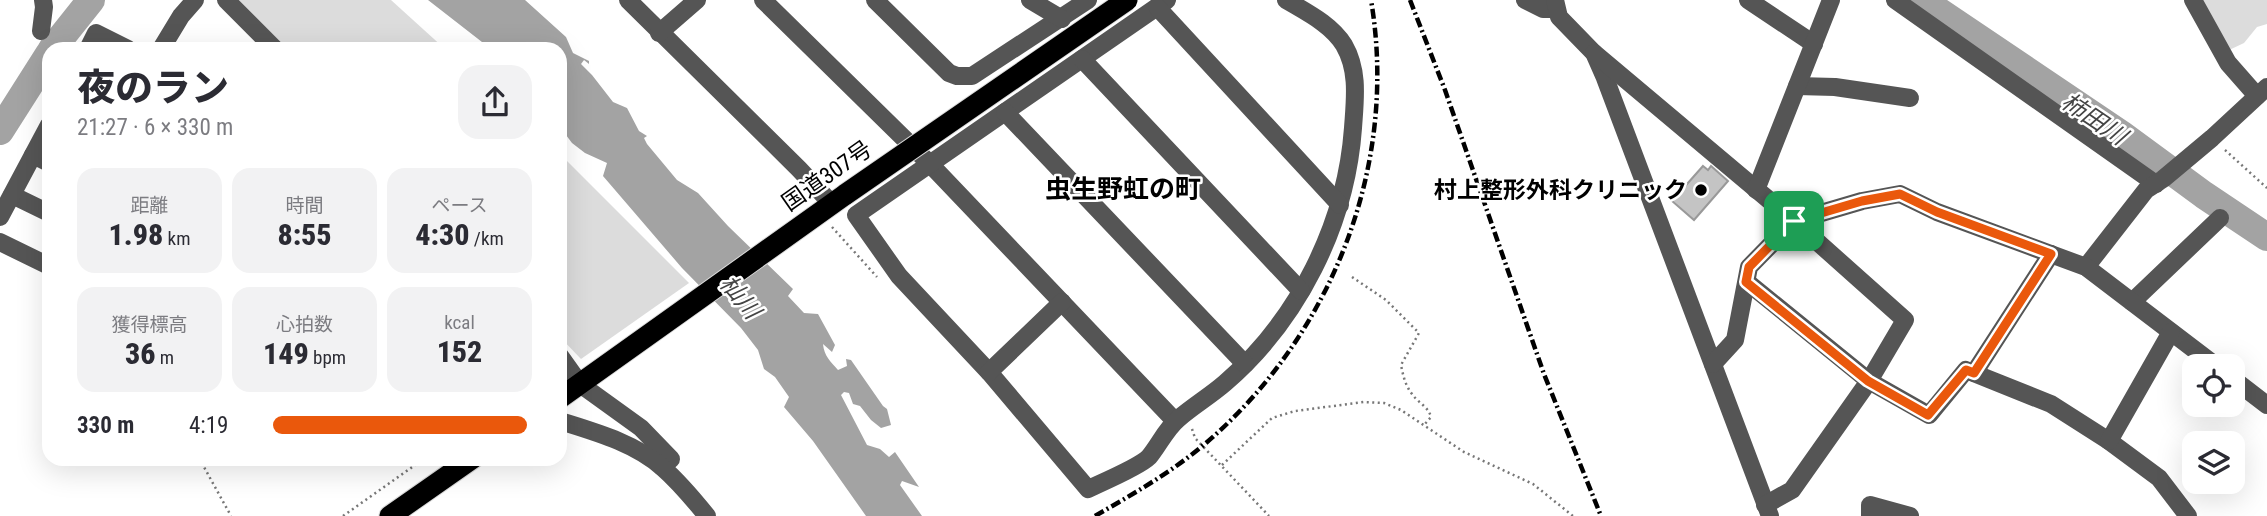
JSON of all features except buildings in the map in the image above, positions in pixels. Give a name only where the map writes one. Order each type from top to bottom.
[{"type":"highway","name":"国道307号","points":[[567,393],[838,199],[1127,0]]},
{"type":"highway","points":[[390,516],[462,466]]},
{"type":"street","points":[[41,31],[43,0]]},
{"type":"street","points":[[165,42],[181,16],[195,0]]},
{"type":"street","points":[[226,0],[268,42]]},
{"type":"street","points":[[628,0],[790,160],[838,199]]},
{"type":"street","points":[[659,33],[697,0]]},
{"type":"street","points":[[763,0],[930,164],[1062,302],[1184,422]]},
{"type":"street","points":[[874,0],[949,72],[957,76],[972,76],[1088,0]]},
{"type":"street","points":[[1030,0],[1062,19]]},
{"type":"street","points":[[1286,0],[1332,30],[1349,55],[1356,79],[1352,146],[1339,205],[1321,255],[1278,326],[1245,364],[1147,459],[1088,489],[989,372],[899,276],[856,215],[1162,4],[1339,205]]},
{"type":"street","points":[[1525,0],[1543,9],[1556,4],[1566,25],[1594,53],[1794,221],[1905,320],[1868,381],[1792,490],[1768,511],[1594,53]]},
{"type":"street","points":[[1748,0],[1814,44]]},
{"type":"street","points":[[1756,190],[1831,0]]},
{"type":"street","points":[[1895,0],[2160,181]]},
{"type":"street","points":[[2086,267],[2146,190],[2212,138],[2262,91],[2228,63],[2193,0]]},
{"type":"street","points":[[92,42],[96,33],[114,42]]},
{"type":"street","points":[[1082,59],[1301,292]]},
{"type":"street","points":[[1797,86],[1835,87],[1910,98]]},
{"type":"street","points":[[1005,112],[1245,364]]},
{"type":"street","points":[[0,217],[12,195],[41,159]]},
{"type":"street","points":[[1713,364],[1735,340],[1749,267],[1794,221],[1862,201],[1900,194],[1937,212],[2086,267],[2200,354]]},
{"type":"street","points":[[12,195],[42,210]]},
{"type":"street","points":[[2132,302],[2220,218]]},
{"type":"street","points":[[0,242],[42,261]]},
{"type":"street","points":[[1974,373],[2051,254]]},
{"type":"street","points":[[1746,282],[1868,381],[1928,415],[1966,370],[2051,404],[2109,441],[2159,478],[2188,516]]},
{"type":"street","points":[[989,372],[1062,302]]},
{"type":"street","points":[[2109,441],[2171,332]]},
{"type":"street","points":[[567,362],[641,428],[671,459],[662,467]]},
{"type":"street","points":[[2245,388],[2267,405]]},
{"type":"street","points":[[567,423],[610,438],[662,467],[707,516]]},
{"type":"street","points":[[1870,516],[1870,505],[1910,516]]},
{"type":"path","points":[[2212,138],[2267,188]]},
{"type":"path","points":[[1352,277],[1386,300],[1419,333],[1401,365],[1412,395],[1429,409],[1431,417],[1424,425]]},
{"type":"path","points":[[1222,465],[1272,418],[1295,411],[1364,402],[1384,403],[1424,425],[1464,452],[1534,484],[1573,516]]},
{"type":"path","points":[[1184,422],[1195,438],[1269,516]]},
{"type":"path","points":[[203,466],[231,516]]},
{"type":"path","points":[[343,516],[414,466]]},
{"type":"shaded area","points":[[230,0],[391,0],[437,42],[273,42]]},
{"type":"shaded area","points":[[2189,0],[2267,0],[2267,24],[2257,27],[2244,43],[2227,51]]},
{"type":"shaded area","points":[[567,161],[689,283],[581,359],[567,344]]},
{"type":"water","name":"杣川","points":[[428,0],[525,0],[566,37],[573,53],[589,61],[589,64],[584,60],[581,64],[613,102],[627,108],[639,131],[647,136],[644,138],[647,144],[677,180],[698,193],[793,289],[788,296],[804,313],[818,314],[835,345],[832,352],[823,344],[828,358],[838,370],[847,366],[846,359],[851,360],[887,409],[891,425],[881,428],[860,406],[853,404],[849,393],[844,392],[841,395],[867,445],[880,449],[889,457],[895,452],[919,487],[902,481],[900,485],[922,516],[866,516],[813,441],[784,407],[789,397],[775,377],[764,369],[758,350],[741,328],[682,268],[603,176],[607,163],[585,153],[567,136],[567,42],[482,42]]},
{"type":"waterway","points":[[58,42],[91,0]]},
{"type":"waterway","name":"柿田川","points":[[1922,0],[2121,134],[2267,237]]},
{"type":"waterway","points":[[0,131],[42,65]]},
{"type":"railway","points":[[1095,516],[1166,473],[1206,443],[1250,400],[1289,351],[1321,299],[1346,243],[1364,184],[1375,124],[1377,62],[1371,0]]},
{"type":"railway","points":[[1410,0],[1445,90],[1544,374],[1601,516]]},
{"type":"place","name":"村上整形外科クリニック","points":[[1701,190]]},
{"type":"district","name":"虫生野虹の町","points":[[1123,189]]},
{"type":"route","points":[[1900,194],[1937,212],[2051,254],[1974,373],[1966,370],[1928,415],[1868,381],[1746,282],[1749,267],[1794,221],[1862,201],[1900,194]]}]
